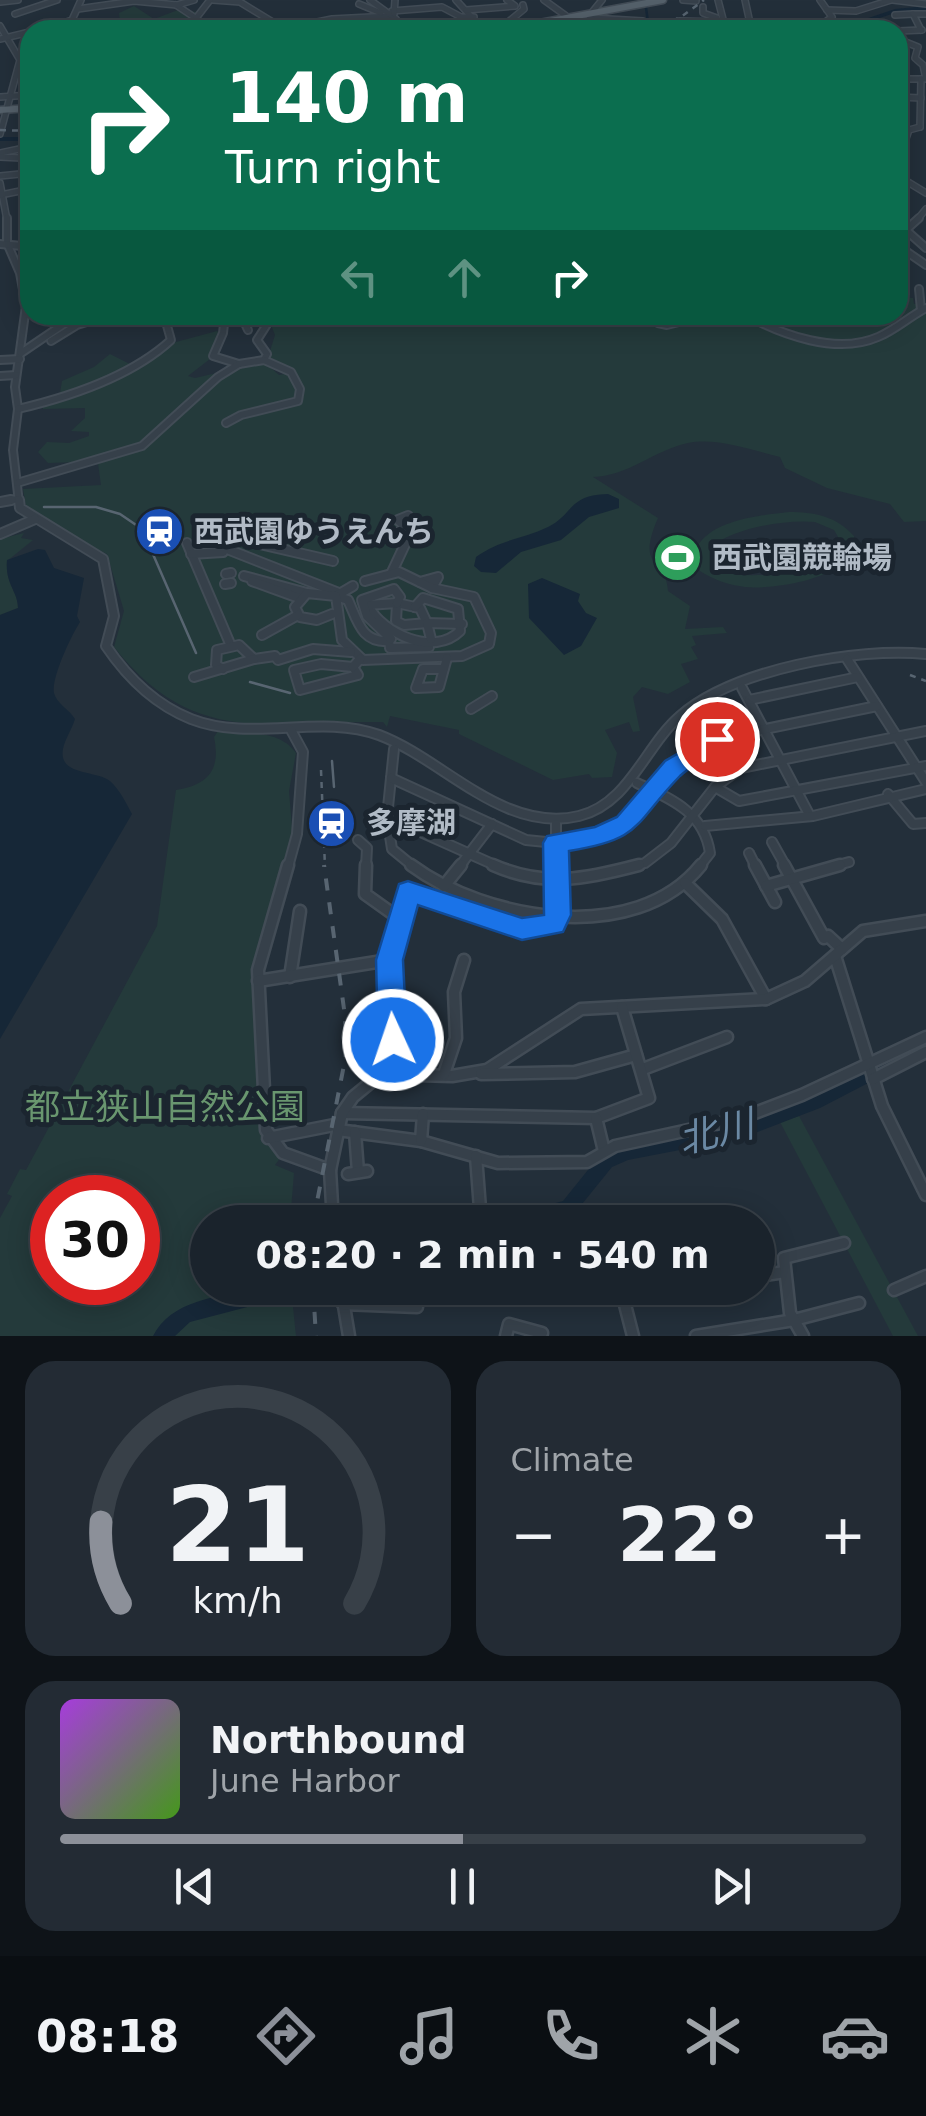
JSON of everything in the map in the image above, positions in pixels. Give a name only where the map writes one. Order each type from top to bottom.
[{"type":"main road","points":[[547,20],[591,17],[662,0]]},
{"type":"street","points":[[0,2],[18,0]]},
{"type":"street","points":[[15,14],[57,0]]},
{"type":"street","points":[[71,20],[81,0]]},
{"type":"street","points":[[78,9],[137,1],[176,5],[194,0]]},
{"type":"street","points":[[176,5],[197,19],[212,0],[240,2],[265,20]]},
{"type":"street","points":[[370,0],[375,9]]},
{"type":"street","points":[[415,0],[419,9]]},
{"type":"street","points":[[456,0],[475,20]]},
{"type":"street","points":[[507,0],[515,6]]},
{"type":"street","points":[[544,0],[569,18]]},
{"type":"street","points":[[591,17],[602,0]]},
{"type":"street","points":[[683,0],[696,1]]},
{"type":"street","points":[[718,0],[722,20]]},
{"type":"street","points":[[820,0],[832,18],[829,20]]},
{"type":"street","points":[[827,10],[856,10],[872,2],[889,0],[926,4]]},
{"type":"street","points":[[341,20],[394,10],[405,1]]},
{"type":"street","points":[[359,4],[394,10],[443,3],[461,17],[474,17]]},
{"type":"street","points":[[466,10],[524,8],[510,20]]},
{"type":"street","points":[[702,8],[703,13],[722,20]]},
{"type":"street","points":[[913,14],[923,30]]},
{"type":"street","points":[[895,16],[926,14]]},
{"type":"street","points":[[591,17],[631,20]]},
{"type":"street","points":[[0,26],[3,38],[17,52],[20,63],[0,134]]},
{"type":"street","points":[[908,44],[916,46],[915,58],[924,65],[924,130]]},
{"type":"street","points":[[918,54],[926,55]]},
{"type":"street","points":[[15,76],[20,76]]},
{"type":"street","points":[[0,97],[20,96]]},
{"type":"street","points":[[0,183],[3,241],[20,284]]},
{"type":"street","points":[[908,228],[926,209]]},
{"type":"street","points":[[919,289],[924,309]]},
{"type":"street","points":[[23,325],[12,388],[18,409],[14,446],[20,509],[103,558],[114,616],[106,646],[130,677],[178,713],[199,722],[230,729],[378,734],[523,812],[567,818],[591,812],[612,798],[676,720],[704,699],[746,679],[892,652],[926,654]]},
{"type":"street","points":[[0,360],[20,356],[62,325]]},
{"type":"street","points":[[50,341],[76,325]]},
{"type":"street","points":[[18,409],[50,402],[154,355],[171,340],[166,325]]},
{"type":"street","points":[[224,325],[212,356],[239,364]]},
{"type":"street","points":[[246,325],[248,330]]},
{"type":"street","points":[[264,360],[266,354],[257,340],[266,325]]},
{"type":"street","points":[[768,325],[789,335],[856,342],[874,339],[897,325]]},
{"type":"street","points":[[42,338],[64,346]]},
{"type":"street","points":[[17,483],[142,446],[175,419],[198,392],[239,364],[264,360]]},
{"type":"street","points":[[226,423],[298,401],[300,389],[291,372],[264,360]]},
{"type":"street","points":[[0,376],[16,376]]},
{"type":"street","points":[[0,502],[18,498]]},
{"type":"street","points":[[392,572],[406,540],[399,533],[405,526],[398,520],[408,516]]},
{"type":"street","points":[[0,534],[34,519]]},
{"type":"street","points":[[227,549],[226,542],[238,539],[333,562]]},
{"type":"street","points":[[187,543],[231,646]]},
{"type":"street","points":[[191,554],[227,549],[354,603],[394,588],[400,596],[396,621],[404,625]]},
{"type":"street","points":[[338,594],[332,614],[356,663],[358,675],[300,690],[294,670],[329,665],[356,663],[447,658],[489,644],[491,633],[474,597],[432,588],[392,572],[365,581]]},
{"type":"street","points":[[203,581],[231,578],[304,595],[338,594],[354,586]]},
{"type":"street","points":[[301,616],[304,595]]},
{"type":"street","points":[[348,600],[364,636],[374,642],[454,637],[462,624],[458,609],[442,608],[422,598],[415,607]]},
{"type":"street","points":[[362,600],[367,616],[393,638]]},
{"type":"street","points":[[393,638],[376,622],[368,606],[377,601],[415,607],[440,624],[462,624]]},
{"type":"street","points":[[393,638],[404,625],[442,608]]},
{"type":"street","points":[[440,624],[442,608]]},
{"type":"street","points":[[266,634],[271,635],[301,616],[317,620],[332,614]]},
{"type":"street","points":[[426,618],[430,639]]},
{"type":"street","points":[[223,668],[216,665],[217,650],[240,645],[254,659]]},
{"type":"street","points":[[194,676],[254,659],[275,656],[278,660],[314,648],[351,652]]},
{"type":"street","points":[[444,668],[447,658]]},
{"type":"street","points":[[705,826],[742,818],[810,816],[926,786],[921,766],[896,736],[847,659]]},
{"type":"street","points":[[329,665],[335,680]]},
{"type":"street","points":[[749,700],[858,677]]},
{"type":"street","points":[[742,688],[810,816]]},
{"type":"street","points":[[470,710],[492,696]]},
{"type":"street","points":[[391,778],[526,840],[556,843],[617,829],[674,767],[702,747],[763,728],[877,706]]},
{"type":"street","points":[[291,730],[303,750],[297,834],[262,952],[258,981],[268,1138],[282,1152],[330,1170]]},
{"type":"street","points":[[387,817],[521,877],[593,877],[645,863],[671,843],[715,787],[741,768],[926,731]]},
{"type":"street","points":[[394,749],[387,817],[392,849],[444,886],[489,907],[557,915],[637,906],[685,883],[710,853],[709,834],[694,813],[636,783]]},
{"type":"street","points":[[715,787],[739,801],[921,766]]},
{"type":"street","points":[[888,794],[912,824],[926,823]]},
{"type":"street","points":[[444,886],[492,824]]},
{"type":"street","points":[[333,1205],[330,1170],[340,1122],[353,1098],[381,1074],[394,1035],[390,960],[408,892],[522,929],[553,924],[557,915],[556,824]]},
{"type":"street","points":[[358,840],[367,848],[365,894],[400,919]]},
{"type":"street","points":[[772,842],[824,938],[828,936],[838,953],[882,1106],[926,1195]]},
{"type":"street","points":[[749,853],[775,902]]},
{"type":"street","points":[[766,886],[849,862]]},
{"type":"street","points":[[685,883],[722,919],[766,999]]},
{"type":"street","points":[[290,976],[300,911]]},
{"type":"street","points":[[477,1074],[494,1067],[561,1016],[588,1008],[766,999],[796,986],[862,930],[925,923]]},
{"type":"street","points":[[258,981],[390,960]]},
{"type":"street","points":[[444,1074],[456,1038],[454,992],[464,960]]},
{"type":"street","points":[[268,1138],[340,1122],[423,1114],[596,1118],[649,1098],[622,1006]]},
{"type":"street","points":[[340,1122],[355,1132],[421,1141],[512,1164],[568,1165],[586,1162],[615,1146],[739,1120],[926,1036]]},
{"type":"street","points":[[642,1068],[727,1037]]},
{"type":"street","points":[[874,1078],[926,1052]]},
{"type":"street","points":[[381,1074],[576,1072],[636,1055]]},
{"type":"street","points":[[421,1141],[423,1114]]},
{"type":"street","points":[[596,1118],[604,1151]]},
{"type":"street","points":[[355,1132],[358,1172]]},
{"type":"street","points":[[476,1156],[480,1205]]},
{"type":"street","points":[[802,1336],[794,1320],[784,1258],[844,1242]]},
{"type":"street","points":[[775,1274],[786,1272]]},
{"type":"street","points":[[894,1290],[926,1276]]},
{"type":"street","points":[[696,1336],[794,1320],[859,1303]]},
{"type":"street","points":[[344,1305],[349,1336]]},
{"type":"street","points":[[625,1305],[633,1336]]},
{"type":"street","points":[[506,1336],[509,1324],[542,1333]]},
{"type":"green space","points":[[134,6],[154,19],[178,10],[198,12],[193,20],[120,20],[119,13]]},
{"type":"green space","points":[[908,298],[913,298],[914,304],[926,303],[926,521],[904,522],[890,504],[827,488],[785,468],[780,457],[722,443],[688,443],[618,472],[593,477],[658,518],[651,555],[668,591],[690,606],[685,629],[723,627],[727,633],[692,636],[696,645],[691,647],[698,659],[681,664],[690,682],[668,694],[642,687],[633,697],[640,731],[633,732],[629,722],[605,730],[617,753],[612,777],[592,778],[589,774],[553,780],[459,734],[459,730],[390,716],[387,727],[383,722],[236,722],[205,715],[174,701],[144,679],[114,647],[124,611],[107,554],[69,536],[26,507],[23,489],[101,485],[97,456],[78,462],[48,463],[38,452],[47,442],[69,443],[89,436],[89,432],[71,431],[85,418],[85,408],[43,409],[42,402],[60,393],[62,381],[94,367],[110,354],[130,364],[176,342],[217,331],[220,333],[210,359],[188,376],[195,378],[264,362],[279,375],[296,372],[275,366],[269,354],[275,335],[271,325],[908,325]]},
{"type":"green space","points":[[789,512],[832,520],[854,536],[853,550],[831,571],[776,586],[739,586],[700,571],[695,552],[710,533],[749,518]],"holes":[[[815,522],[834,530],[841,542],[840,551],[794,570],[736,574],[710,561],[710,548],[732,535],[760,526]]]},
{"type":"green space","points":[[24,533],[21,538],[33,540],[7,561],[18,608],[0,615],[0,539]]},
{"type":"green space","name":"都立狭山自然公園","points":[[218,731],[271,736],[296,753],[289,791],[293,839],[252,970],[262,1140],[281,1157],[275,1165],[294,1173],[291,1205],[190,1205],[190,1305],[293,1305],[296,1336],[0,1336],[0,1218],[12,1196],[7,1194],[20,1169],[26,1170],[157,926],[176,790],[196,784],[210,774],[216,749],[214,737]]},
{"type":"green space","points":[[799,1116],[918,1336],[893,1336],[780,1122]]},
{"type":"water","points":[[608,494],[619,499],[619,508],[589,517],[561,540],[521,552],[496,573],[481,572],[474,566],[476,557],[485,551],[548,527],[578,501]]},
{"type":"water","points":[[45,550],[54,568],[84,578],[77,616],[80,622],[54,686],[57,700],[75,719],[63,758],[72,768],[110,781],[132,814],[0,1039],[0,615],[18,608],[7,560]]},
{"type":"water","points":[[542,578],[580,594],[578,601],[586,613],[597,618],[581,646],[564,655],[529,618],[528,584]]},
{"type":"waterway","points":[[645,0],[648,20]]},
{"type":"waterway","points":[[866,20],[897,10],[926,8]]},
{"type":"waterway","points":[[0,139],[20,139]]},
{"type":"waterway","name":"北川","points":[[570,1205],[606,1161],[627,1152],[742,1130],[814,1103],[926,1045]]},
{"type":"waterway","name":"北川","points":[[162,1336],[185,1314],[220,1305]]},
{"type":"tram line","points":[[44,507],[96,507],[120,514],[142,529],[196,653]]},
{"type":"tram line","points":[[250,682],[290,693]]},
{"type":"tram line","points":[[332,761],[334,787]]},
{"type":"railway","points":[[674,20],[704,0]]},
{"type":"railway","points":[[0,130],[20,131]]},
{"type":"railway","points":[[910,675],[926,681]]},
{"type":"railway","points":[[321,770],[325,867]]},
{"type":"railway","points":[[316,1205],[346,1055],[345,1016],[324,865]]},
{"type":"railway","points":[[314,1305],[316,1336]]},
{"type":"place","name":"西武園ゆうえんち","points":[[159,532]]},
{"type":"place","name":"西武園競輪場","points":[[677,558]]},
{"type":"place","name":"多摩湖","points":[[331,823]]},
{"type":"route","points":[[393,1040],[390,960],[408,892],[522,929],[553,924],[557,915],[556,843],[599,836],[626,824],[674,767],[717,739]]}]
